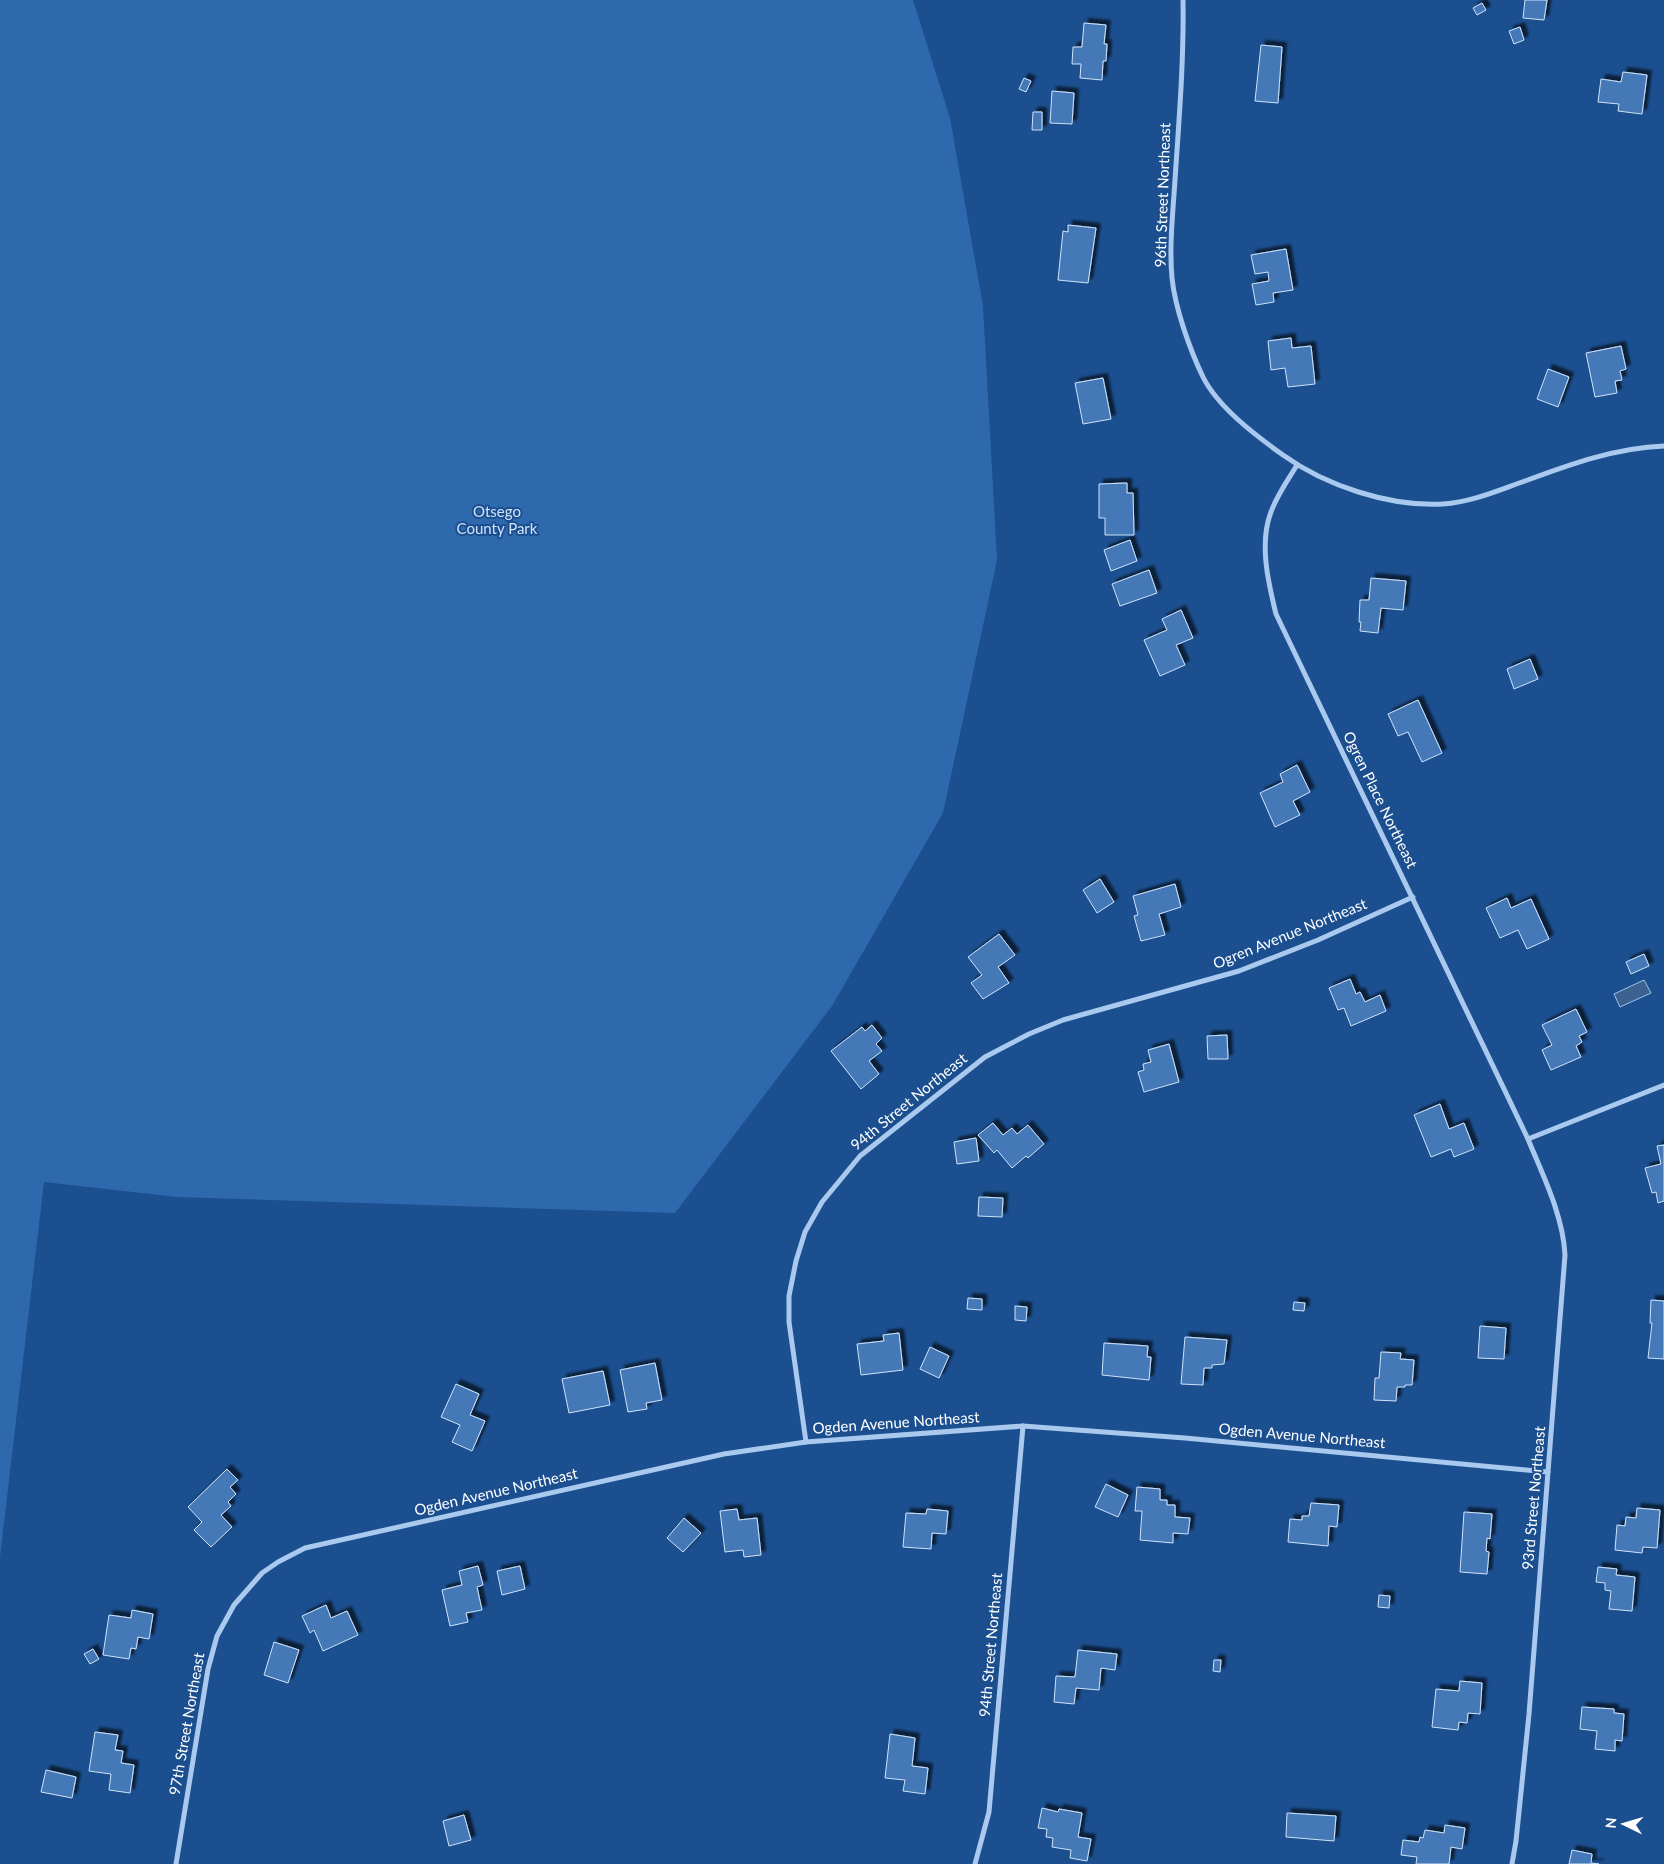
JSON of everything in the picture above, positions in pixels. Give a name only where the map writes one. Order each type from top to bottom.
[{"type":"street","name":"96th Street Northeast","points":[[1183,0],[1183,51],[1171,234],[1172,279],[1182,323],[1203,377],[1226,408],[1256,435],[1297,465],[1365,495],[1403,501],[1444,504],[1485,496],[1598,456],[1630,449],[1664,446]]},
{"type":"street","name":"Ogren Place Northeast","points":[[1297,465],[1277,497],[1270,514],[1266,536],[1268,585],[1276,614],[1528,1139]]},
{"type":"street","name":"Ogren Avenue Northeast","points":[[1146,997],[1239,971],[1318,940],[1413,897]]},
{"type":"street","name":"94th Street Northeast","points":[[806,1442],[789,1322],[790,1296],[796,1262],[805,1232],[822,1202],[860,1156],[985,1057],[1029,1034],[1063,1020],[1146,997]]},
{"type":"street","points":[[1528,1139],[1664,1085]]},
{"type":"street","name":"93rd Street Northeast","points":[[1512,1864],[1526,1740],[1565,1255],[1564,1238],[1559,1218],[1528,1139]]},
{"type":"street","name":"94th Street Northeast","points":[[975,1864],[989,1812],[1023,1426]]},
{"type":"street","name":"Ogden Avenue Northeast","points":[[262,1572],[305,1548],[724,1454],[806,1442],[1023,1426],[1202,1440],[1548,1472]]},
{"type":"street","name":"97th Street Northeast","points":[[176,1864],[208,1669],[217,1636],[234,1605],[262,1572]]},
{"type":"green space","name":"Otsego County Park","points":[[0,0],[913,0],[950,118],[983,306],[997,560],[943,813],[832,1006],[675,1213],[177,1197],[44,1182],[0,1557]]},
{"type":"shaded area","points":[[1644,980],[1651,993],[1620,1007],[1614,994]]},
{"type":"building","points":[[1525,0],[1547,0],[1544,20],[1523,18]]},
{"type":"building","points":[[1482,3],[1486,10],[1477,15],[1473,8]]},
{"type":"building","points":[[1084,23],[1106,25],[1104,44],[1107,44],[1106,61],[1103,61],[1102,80],[1080,78],[1081,64],[1072,64],[1073,47],[1082,47]]},
{"type":"building","points":[[1520,27],[1524,40],[1514,44],[1509,31]]},
{"type":"building","points":[[1261,45],[1282,47],[1278,103],[1255,101]]},
{"type":"building","points":[[1623,72],[1647,75],[1642,114],[1618,111],[1619,104],[1598,102],[1601,79],[1621,82]]},
{"type":"building","points":[[1024,78],[1031,81],[1026,92],[1019,89]]},
{"type":"building","points":[[1052,91],[1074,93],[1072,124],[1050,123]]},
{"type":"building","points":[[1033,112],[1042,112],[1042,130],[1032,130]]},
{"type":"building","points":[[1068,225],[1096,228],[1088,283],[1058,280],[1063,231],[1068,232]]},
{"type":"building","points":[[1286,249],[1293,290],[1273,293],[1274,302],[1256,305],[1252,284],[1269,281],[1268,272],[1255,274],[1251,255]]},
{"type":"building","points":[[1291,338],[1292,348],[1311,346],[1315,384],[1288,387],[1285,368],[1271,370],[1268,341]]},
{"type":"building","points":[[1621,346],[1626,369],[1620,371],[1622,380],[1615,381],[1617,393],[1595,397],[1586,353]]},
{"type":"building","points":[[1548,369],[1569,377],[1558,407],[1537,399]]},
{"type":"building","points":[[1103,378],[1111,419],[1083,424],[1075,383]]},
{"type":"building","points":[[1127,483],[1127,493],[1133,493],[1134,535],[1105,535],[1105,518],[1099,518],[1099,484]]},
{"type":"building","points":[[1130,540],[1137,561],[1111,571],[1104,550]]},
{"type":"building","points":[[1149,570],[1157,593],[1120,606],[1112,584]]},
{"type":"building","points":[[1371,578],[1406,581],[1403,610],[1381,608],[1378,633],[1360,631],[1360,600],[1369,600]]},
{"type":"building","points":[[1181,610],[1193,638],[1176,645],[1185,665],[1160,676],[1144,640],[1167,630],[1162,619]]},
{"type":"building","points":[[1530,659],[1538,679],[1514,689],[1507,669]]},
{"type":"building","points":[[1418,700],[1442,753],[1422,762],[1408,732],[1398,736],[1388,714]]},
{"type":"building","points":[[1297,765],[1310,792],[1293,801],[1300,815],[1275,827],[1260,793],[1283,782],[1280,774]]},
{"type":"building","points":[[1100,879],[1114,902],[1097,913],[1083,890]]},
{"type":"building","points":[[1175,884],[1181,907],[1159,914],[1165,935],[1141,941],[1134,916],[1138,915],[1133,896]]},
{"type":"building","points":[[1507,898],[1511,908],[1531,899],[1549,939],[1527,949],[1518,930],[1500,938],[1486,908]]},
{"type":"building","points":[[999,934],[1015,955],[998,967],[1009,983],[983,999],[971,983],[982,975],[968,957]]},
{"type":"building","points":[[1644,954],[1649,966],[1631,974],[1626,962]]},
{"type":"building","points":[[1350,979],[1356,994],[1360,992],[1365,1002],[1380,995],[1386,1011],[1351,1026],[1344,1008],[1338,1010],[1329,988]]},
{"type":"building","points":[[1576,1009],[1587,1032],[1579,1036],[1582,1042],[1576,1046],[1581,1057],[1551,1070],[1542,1050],[1552,1045],[1542,1025]]},
{"type":"building","points":[[872,1025],[882,1038],[876,1044],[882,1051],[869,1061],[879,1074],[861,1089],[831,1051],[862,1027],[865,1031]]},
{"type":"building","points":[[1227,1035],[1228,1059],[1208,1059],[1207,1036]]},
{"type":"building","points":[[1169,1044],[1179,1082],[1144,1092],[1138,1072],[1144,1070],[1143,1064],[1151,1062],[1148,1050]]},
{"type":"building","points":[[1440,1104],[1449,1129],[1464,1123],[1474,1149],[1454,1157],[1451,1149],[1431,1157],[1414,1115]]},
{"type":"building","points":[[993,1123],[1003,1135],[1012,1128],[1017,1134],[1028,1125],[1044,1144],[1028,1158],[1026,1156],[1012,1168],[997,1150],[994,1153],[978,1135]]},
{"type":"building","points":[[976,1138],[979,1161],[957,1164],[954,1142]]},
{"type":"building","points":[[1664,1145],[1664,1201],[1658,1203],[1656,1192],[1652,1193],[1645,1168],[1661,1164],[1657,1146]]},
{"type":"building","points":[[979,1197],[1003,1198],[1002,1217],[978,1216]]},
{"type":"building","points":[[968,1298],[982,1299],[982,1310],[967,1309]]},
{"type":"building","points":[[1651,1300],[1664,1301],[1664,1359],[1648,1358],[1652,1323],[1650,1323]]},
{"type":"building","points":[[1294,1302],[1305,1303],[1304,1311],[1293,1310]]},
{"type":"building","points":[[1015,1306],[1027,1307],[1026,1321],[1015,1320]]},
{"type":"building","points":[[1480,1326],[1506,1328],[1504,1359],[1478,1358]]},
{"type":"building","points":[[899,1333],[903,1370],[861,1375],[857,1344],[884,1341],[883,1335]]},
{"type":"building","points":[[1185,1337],[1227,1340],[1224,1364],[1212,1365],[1212,1368],[1204,1368],[1203,1385],[1181,1384]]},
{"type":"building","points":[[1104,1343],[1148,1346],[1147,1357],[1151,1357],[1149,1380],[1102,1375]]},
{"type":"building","points":[[930,1347],[949,1356],[939,1378],[920,1369]]},
{"type":"building","points":[[1381,1352],[1401,1353],[1400,1359],[1414,1360],[1412,1385],[1397,1387],[1396,1401],[1374,1400],[1375,1378],[1379,1378]]},
{"type":"building","points":[[655,1363],[662,1400],[646,1403],[647,1409],[628,1412],[620,1370]]},
{"type":"building","points":[[603,1371],[610,1405],[569,1413],[562,1379]]},
{"type":"building","points":[[456,1384],[479,1394],[470,1415],[485,1421],[472,1451],[452,1442],[460,1425],[441,1417]]},
{"type":"building","points":[[227,1469],[238,1480],[230,1487],[236,1494],[228,1502],[231,1506],[221,1515],[232,1527],[211,1547],[194,1530],[202,1522],[188,1507]]},
{"type":"building","points":[[1106,1484],[1128,1495],[1118,1517],[1095,1507]]},
{"type":"building","points":[[1137,1487],[1160,1489],[1160,1500],[1167,1500],[1167,1505],[1175,1505],[1175,1517],[1190,1518],[1188,1534],[1173,1533],[1173,1543],[1140,1540],[1142,1511],[1135,1511]]},
{"type":"building","points":[[1311,1503],[1339,1505],[1337,1527],[1329,1526],[1328,1546],[1288,1542],[1290,1519],[1302,1520],[1302,1516],[1309,1516]]},
{"type":"building","points":[[1637,1508],[1660,1510],[1657,1548],[1643,1547],[1642,1553],[1615,1550],[1617,1525],[1625,1526],[1626,1517],[1636,1518]]},
{"type":"building","points":[[737,1509],[739,1520],[757,1518],[761,1555],[744,1557],[743,1550],[725,1552],[720,1511]]},
{"type":"building","points":[[927,1509],[948,1511],[946,1534],[932,1533],[931,1549],[903,1547],[906,1513],[926,1514]]},
{"type":"building","points":[[1464,1512],[1492,1514],[1490,1539],[1487,1538],[1486,1551],[1489,1552],[1487,1574],[1460,1572]]},
{"type":"building","points":[[684,1518],[701,1533],[683,1552],[667,1538]]},
{"type":"building","points":[[478,1566],[483,1585],[477,1587],[482,1610],[466,1613],[468,1622],[450,1626],[442,1590],[462,1585],[459,1571]]},
{"type":"building","points":[[520,1566],[525,1589],[502,1595],[497,1571]]},
{"type":"building","points":[[1598,1567],[1617,1569],[1616,1575],[1635,1577],[1632,1611],[1609,1609],[1611,1591],[1605,1590],[1605,1583],[1596,1582]]},
{"type":"building","points":[[1379,1595],[1390,1596],[1389,1608],[1378,1607]]},
{"type":"building","points":[[326,1605],[331,1618],[347,1611],[358,1635],[323,1651],[314,1630],[310,1633],[302,1616]]},
{"type":"building","points":[[132,1610],[153,1614],[149,1639],[138,1637],[136,1649],[131,1648],[129,1659],[103,1655],[109,1615],[131,1618]]},
{"type":"building","points":[[274,1642],[299,1650],[288,1683],[264,1675]]},
{"type":"building","points":[[93,1649],[99,1659],[90,1664],[84,1654]]},
{"type":"building","points":[[1078,1650],[1117,1654],[1115,1670],[1101,1668],[1099,1690],[1076,1688],[1074,1704],[1054,1702],[1056,1676],[1075,1677]]},
{"type":"building","points":[[1214,1660],[1221,1660],[1220,1672],[1213,1671]]},
{"type":"building","points":[[1460,1681],[1482,1683],[1480,1714],[1468,1713],[1467,1723],[1459,1722],[1458,1730],[1432,1727],[1436,1689],[1459,1691]]},
{"type":"building","points":[[1582,1707],[1614,1709],[1614,1713],[1624,1714],[1622,1741],[1615,1740],[1615,1751],[1595,1749],[1597,1731],[1580,1729]]},
{"type":"building","points":[[95,1732],[118,1735],[115,1750],[123,1751],[121,1763],[134,1765],[130,1793],[109,1790],[111,1774],[89,1771]]},
{"type":"building","points":[[890,1734],[915,1738],[912,1766],[928,1768],[925,1794],[903,1791],[905,1780],[885,1778]]},
{"type":"building","points":[[46,1770],[76,1777],[72,1798],[41,1792]]},
{"type":"building","points":[[1042,1808],[1058,1812],[1059,1809],[1082,1813],[1078,1837],[1091,1839],[1087,1861],[1070,1858],[1071,1850],[1052,1847],[1053,1838],[1046,1837],[1047,1829],[1038,1828]]},
{"type":"building","points":[[1287,1813],[1336,1816],[1334,1841],[1286,1837]]},
{"type":"building","points":[[464,1815],[471,1840],[449,1846],[443,1821]]},
{"type":"building","points":[[1445,1825],[1465,1828],[1462,1849],[1451,1847],[1449,1864],[1416,1864],[1417,1857],[1401,1855],[1403,1840],[1419,1842],[1420,1837],[1423,1838],[1425,1830],[1444,1833]]},
{"type":"building","points":[[1572,1850],[1592,1854],[1591,1863],[1599,1864],[1569,1864]]}]
